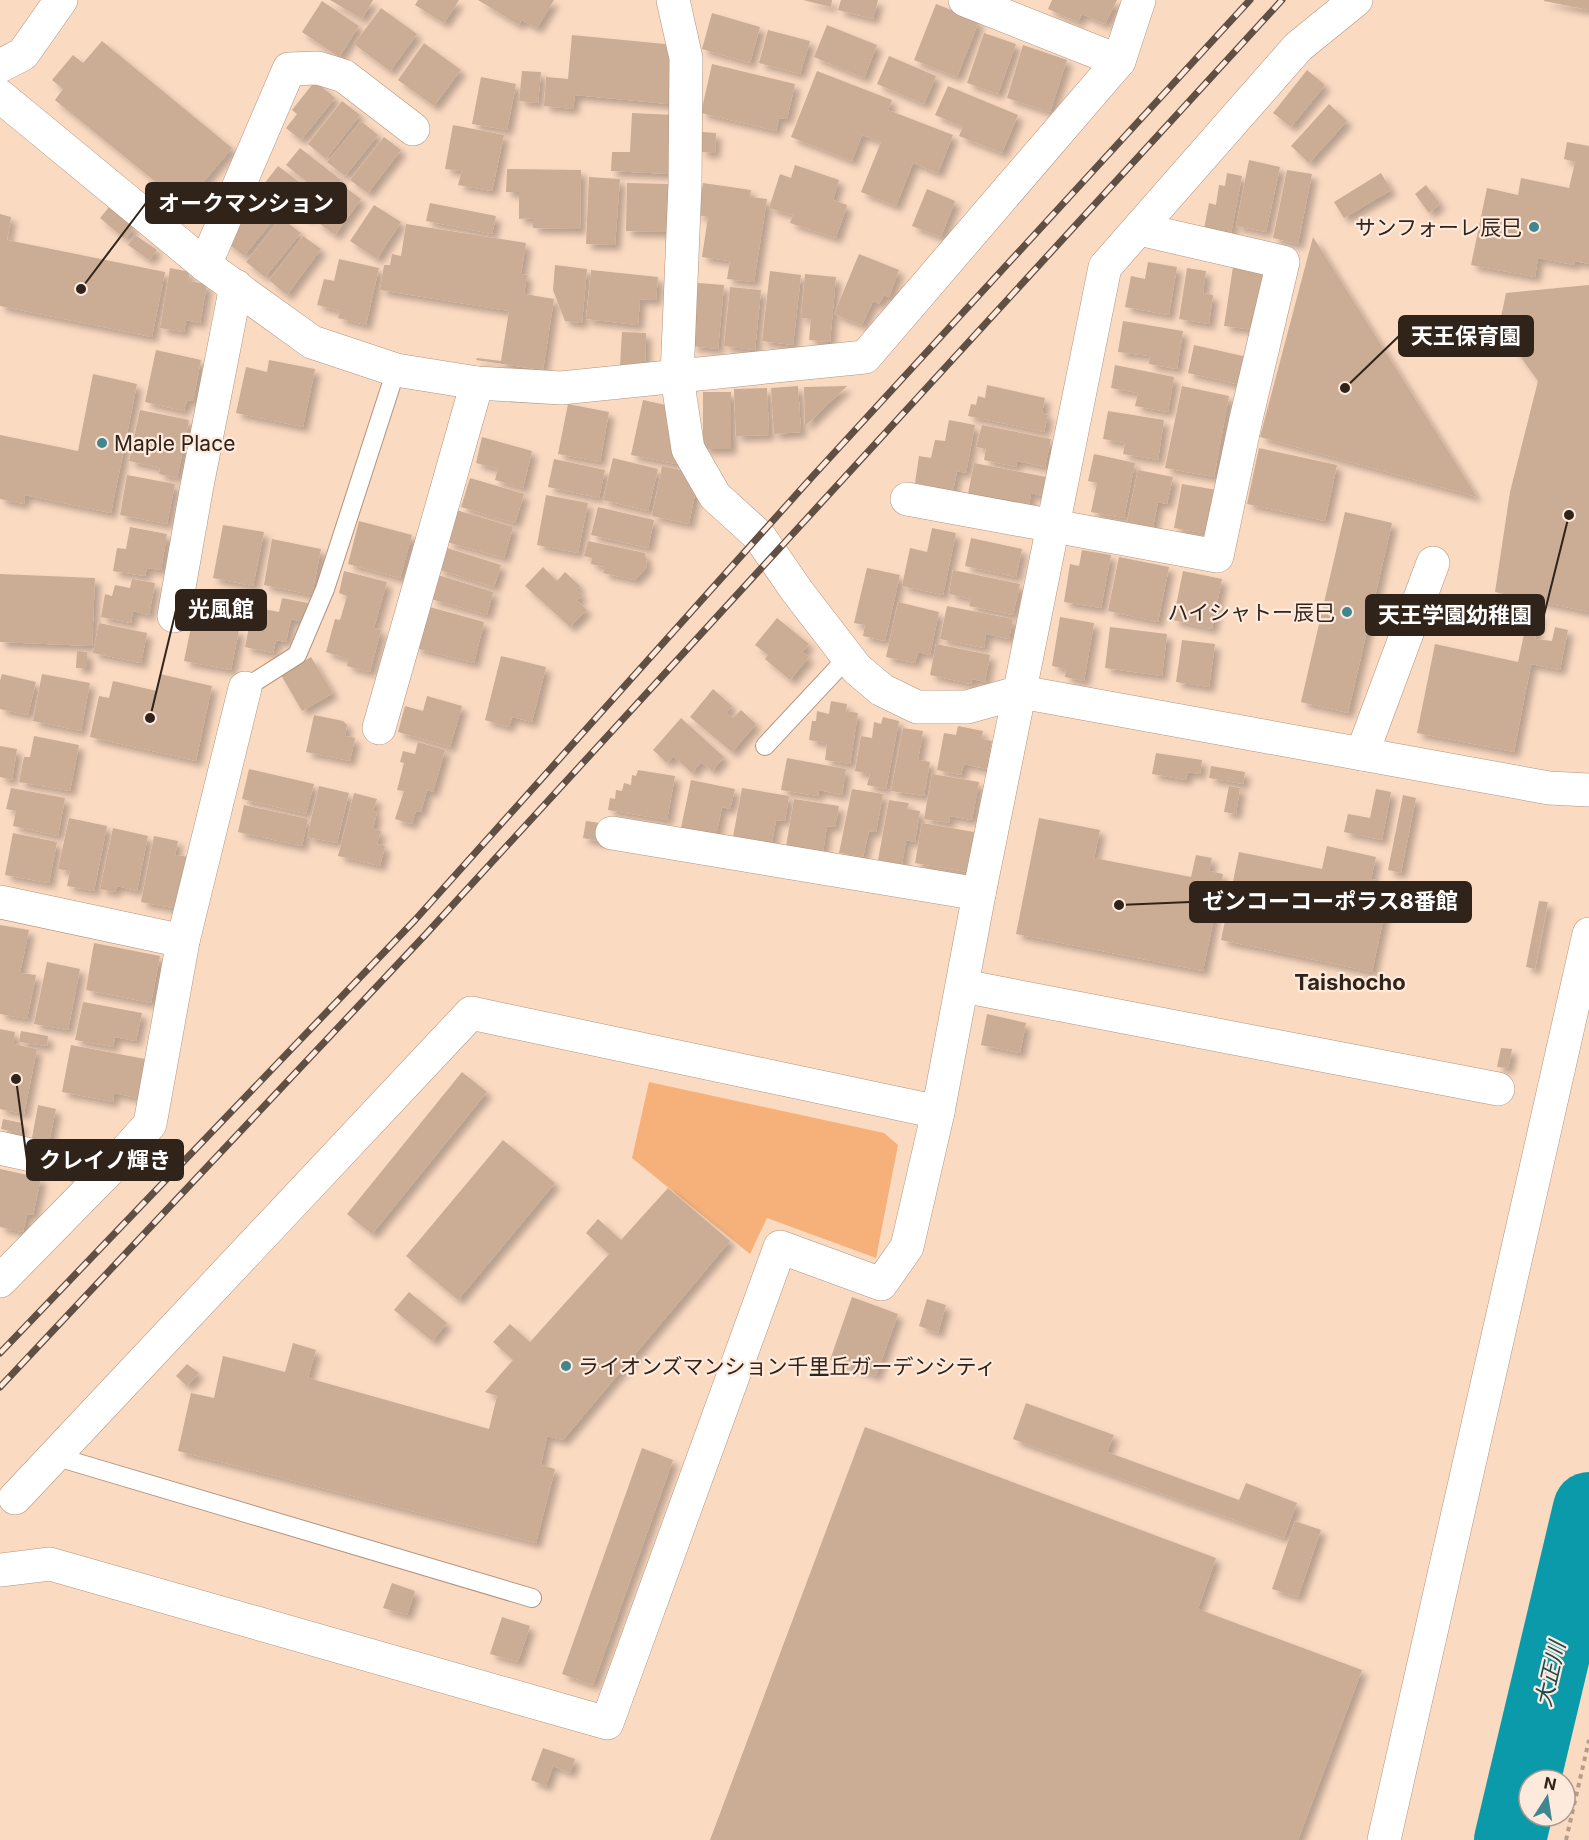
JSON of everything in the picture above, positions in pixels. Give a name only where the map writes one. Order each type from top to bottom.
[{"type":"street","points":[[0,66],[23,54],[61,0]]},
{"type":"street","points":[[673,0],[686,58],[685,184],[677,377],[688,449],[715,496],[759,536],[797,591],[848,657],[882,690],[917,707],[968,706],[1021,692],[1549,788],[1589,790]]},
{"type":"street","points":[[965,0],[1119,61]]},
{"type":"street","points":[[0,96],[205,265],[312,342],[396,370],[477,383],[561,388],[865,357],[1119,61],[1138,0]]},
{"type":"street","points":[[0,1570],[50,1564],[607,1723],[780,1247],[881,1284],[907,1247],[938,1112],[979,894],[1105,267],[1298,47],[1356,0]]},
{"type":"street","points":[[205,265],[289,69],[318,68],[344,76],[412,129]]},
{"type":"street","points":[[907,499],[1216,556],[1283,262],[1139,229]]},
{"type":"street","points":[[174,616],[236,286]]},
{"type":"street","points":[[379,728],[477,383]]},
{"type":"street","points":[[1362,754],[1433,563]]},
{"type":"street","points":[[0,1281],[107,1172],[150,1124],[183,941],[245,688]]},
{"type":"street","points":[[612,833],[979,894]]},
{"type":"street","points":[[0,902],[183,941]]},
{"type":"street","points":[[1384,1840],[1589,934]]},
{"type":"street","points":[[963,986],[1498,1089]]},
{"type":"street","points":[[15,1498],[471,1012],[938,1112]]},
{"type":"street","points":[[0,1148],[107,1172]]},
{"type":"lane","points":[[245,688],[297,655],[325,589],[396,370]]},
{"type":"lane","points":[[765,746],[848,657]]},
{"type":"lane","points":[[54,1456],[532,1598]]},
{"type":"path","points":[[1566,1840],[1589,1740]]},
{"type":"shaded area","points":[[649,1082],[884,1133],[898,1145],[876,1258],[767,1218],[750,1254],[632,1158]]},
{"type":"building","points":[[330,0],[373,0],[362,19]]},
{"type":"building","points":[[418,0],[459,0],[444,23],[415,5]]},
{"type":"building","points":[[478,0],[554,0],[537,28],[521,20],[519,25]]},
{"type":"building","points":[[803,0],[832,0],[831,7]]},
{"type":"building","points":[[841,0],[878,0],[873,19],[838,10]]},
{"type":"building","points":[[1052,0],[1117,0],[1105,24],[1082,14],[1078,22],[1048,9]]},
{"type":"building","points":[[1589,0],[1589,10],[1544,1]]},
{"type":"building","points":[[322,1],[359,26],[339,57],[302,32]]},
{"type":"building","points":[[936,4],[979,21],[957,77],[914,60]]},
{"type":"building","points":[[381,8],[417,34],[390,71],[354,44]]},
{"type":"building","points":[[712,13],[760,27],[750,63],[702,49]]},
{"type":"building","points":[[827,25],[877,45],[864,78],[814,57]]},
{"type":"building","points":[[768,30],[810,41],[800,74],[759,63]]},
{"type":"building","points":[[984,33],[1016,44],[998,94],[967,83]]},
{"type":"building","points":[[572,35],[675,45],[669,104],[575,95],[573,109],[544,106],[546,77],[568,79]]},
{"type":"building","points":[[102,41],[232,148],[184,205],[55,100],[63,89],[52,80],[73,55],[83,63]]},
{"type":"building","points":[[424,43],[461,70],[434,106],[398,80]]},
{"type":"building","points":[[1023,45],[1067,60],[1050,112],[1007,98]]},
{"type":"building","points":[[889,56],[936,76],[924,104],[877,84]]},
{"type":"building","points":[[712,64],[795,84],[787,119],[779,118],[776,131],[701,113]]},
{"type":"building","points":[[1307,70],[1325,85],[1291,127],[1273,113]]},
{"type":"building","points":[[522,71],[541,72],[538,103],[519,101]]},
{"type":"building","points":[[817,71],[892,100],[888,110],[953,135],[938,173],[913,163],[896,206],[861,192],[881,142],[862,135],[852,161],[791,137]]},
{"type":"building","points":[[481,77],[516,84],[507,130],[472,124]]},
{"type":"building","points":[[315,81],[335,98],[301,140],[286,128],[297,114],[292,110]]},
{"type":"building","points":[[948,86],[1018,115],[1002,153],[959,136],[963,127],[935,115]]},
{"type":"building","points":[[342,101],[360,115],[326,159],[308,144]]},
{"type":"building","points":[[1329,104],[1347,121],[1309,163],[1291,146]]},
{"type":"building","points":[[632,113],[674,115],[671,174],[611,171],[612,152],[630,152]]},
{"type":"building","points":[[361,121],[378,135],[345,176],[327,162]]},
{"type":"building","points":[[453,125],[504,135],[492,191],[458,185],[462,171],[445,169]]},
{"type":"building","points":[[702,132],[716,133],[715,153],[701,152]]},
{"type":"building","points":[[384,137],[401,150],[368,193],[350,180]]},
{"type":"building","name":"サンフォーレ辰巳","points":[[1567,142],[1589,146],[1589,264],[1575,261],[1574,265],[1538,258],[1535,277],[1471,265],[1487,188],[1518,195],[1521,178],[1569,188],[1575,162],[1564,159]]},
{"type":"building","points":[[300,148],[341,180],[327,198],[286,165]]},
{"type":"building","points":[[1249,160],[1280,167],[1266,232],[1236,226]]},
{"type":"building","points":[[795,165],[839,180],[833,200],[847,205],[836,238],[790,223],[793,215],[769,208],[780,174],[791,178]]},
{"type":"building","points":[[278,166],[323,200],[309,219],[264,184]]},
{"type":"building","points":[[507,169],[581,170],[580,229],[533,228],[533,218],[519,219],[519,192],[506,192]]},
{"type":"building","points":[[1287,170],[1312,174],[1298,244],[1273,238]]},
{"type":"building","points":[[1227,173],[1242,176],[1231,234],[1204,229],[1209,203],[1216,205],[1219,185],[1225,186]]},
{"type":"building","points":[[1381,173],[1391,190],[1344,218],[1334,202]]},
{"type":"building","points":[[589,177],[620,179],[615,245],[586,244]]},
{"type":"building","points":[[627,183],[669,184],[668,232],[626,231]]},
{"type":"building","points":[[703,183],[751,190],[750,197],[767,199],[754,282],[727,279],[730,261],[702,257],[708,217],[698,215]]},
{"type":"building","points":[[342,185],[361,199],[335,235],[316,221]]},
{"type":"building","points":[[1426,185],[1440,204],[1429,213],[1415,194]]},
{"type":"building","points":[[927,189],[955,201],[941,237],[912,226]]},
{"type":"building","points":[[258,200],[277,215],[244,256],[225,241]]},
{"type":"building","points":[[430,203],[496,216],[492,234],[426,221]]},
{"type":"building","points":[[374,205],[401,222],[377,259],[350,241]]},
{"type":"building","points":[[109,207],[134,228],[125,239],[100,218]]},
{"type":"building","points":[[0,214],[11,217],[7,240],[165,272],[152,337],[0,306]]},
{"type":"building","points":[[281,218],[301,233],[265,277],[246,262]]},
{"type":"building","points":[[406,224],[526,243],[521,274],[527,275],[524,294],[554,299],[543,370],[476,360],[477,358],[501,361],[509,311],[380,290],[384,265],[390,265],[392,254],[401,256]]},
{"type":"building","points":[[135,235],[157,250],[149,260],[128,245]]},
{"type":"building","points":[[303,236],[321,249],[287,295],[269,280]]},
{"type":"building","points":[[1313,237],[1477,497],[1260,437]]},
{"type":"building","points":[[859,254],[899,270],[889,297],[884,295],[879,304],[873,301],[862,325],[834,314]]},
{"type":"building","points":[[339,259],[379,268],[366,325],[338,318],[340,311],[317,305],[324,279],[334,281]]},
{"type":"building","points":[[1148,262],[1177,267],[1169,315],[1125,307],[1131,276],[1145,279]]},
{"type":"building","points":[[555,265],[587,269],[582,323],[565,321],[553,290]]},
{"type":"building","points":[[1233,267],[1264,272],[1254,330],[1224,326]]},
{"type":"building","points":[[170,268],[190,272],[188,281],[207,284],[200,323],[186,320],[184,332],[160,328]]},
{"type":"building","points":[[1187,268],[1206,271],[1203,293],[1213,295],[1209,324],[1179,319]]},
{"type":"building","points":[[591,270],[658,277],[656,300],[640,299],[638,325],[586,319]]},
{"type":"building","points":[[770,271],[801,275],[793,345],[762,341]]},
{"type":"building","points":[[805,274],[836,277],[830,342],[809,340],[811,318],[801,318]]},
{"type":"building","points":[[698,283],[724,285],[718,349],[692,346]]},
{"type":"building","points":[[1589,285],[1589,612],[1495,592],[1510,492],[1538,381],[1499,327],[1506,293]]},
{"type":"building","points":[[730,287],[761,290],[755,350],[724,346]]},
{"type":"building","points":[[1123,321],[1183,331],[1177,369],[1149,364],[1150,356],[1118,352]]},
{"type":"building","points":[[622,332],[646,333],[645,367],[620,366]]},
{"type":"building","points":[[1194,345],[1247,357],[1241,385],[1188,373]]},
{"type":"building","points":[[156,350],[201,360],[193,401],[187,400],[184,411],[145,402]]},
{"type":"building","points":[[269,360],[315,369],[303,427],[236,413],[246,367],[267,372]]},
{"type":"building","points":[[1115,365],[1174,377],[1168,412],[1135,406],[1138,393],[1111,388]]},
{"type":"building","name":"Maple Place","points":[[93,374],[137,384],[111,513],[25,495],[24,504],[0,499],[0,435],[78,451]]},
{"type":"building","points":[[987,385],[1045,398],[1042,413],[1048,415],[1044,432],[968,416],[971,404],[976,405],[978,396],[985,398]]},
{"type":"building","points":[[798,386],[801,432],[774,434],[771,388]]},
{"type":"building","points":[[847,386],[805,426],[804,387]]},
{"type":"building","points":[[1182,386],[1229,396],[1214,477],[1165,468]]},
{"type":"building","points":[[767,388],[769,435],[736,436],[734,389]]},
{"type":"building","points":[[703,392],[731,392],[731,449],[703,449]]},
{"type":"building","points":[[643,400],[675,407],[683,434],[676,464],[631,455]]},
{"type":"building","points":[[568,404],[609,412],[600,462],[558,454]]},
{"type":"building","points":[[140,410],[189,420],[177,478],[159,474],[160,468],[129,461]]},
{"type":"building","points":[[1108,411],[1164,420],[1158,460],[1123,454],[1125,443],[1103,439]]},
{"type":"building","points":[[949,420],[975,425],[966,473],[957,471],[953,491],[915,483],[919,456],[931,458],[935,440],[945,441]]},
{"type":"building","points":[[982,425],[1051,439],[1045,467],[1017,461],[1016,467],[984,460],[986,449],[976,447]]},
{"type":"building","points":[[482,437],[532,451],[523,488],[495,480],[498,469],[476,463]]},
{"type":"building","points":[[1259,448],[1337,465],[1325,521],[1247,504]]},
{"type":"building","points":[[1094,454],[1135,463],[1124,518],[1091,512],[1097,483],[1088,481]]},
{"type":"building","points":[[613,458],[658,469],[648,511],[603,500]]},
{"type":"building","points":[[554,459],[605,470],[599,498],[548,487]]},
{"type":"building","points":[[974,463],[1046,477],[1043,496],[1031,493],[1028,511],[967,499]]},
{"type":"building","points":[[662,466],[699,474],[689,524],[652,516]]},
{"type":"building","points":[[1138,470],[1173,477],[1167,504],[1158,502],[1153,527],[1127,522]]},
{"type":"building","points":[[127,475],[175,484],[167,524],[120,515]]},
{"type":"building","points":[[470,478],[524,494],[515,523],[461,507]]},
{"type":"building","points":[[1182,484],[1217,490],[1210,534],[1174,528]]},
{"type":"building","points":[[546,495],[588,503],[578,553],[537,545]]},
{"type":"building","points":[[598,507],[654,520],[648,548],[591,535]]},
{"type":"building","points":[[456,510],[513,527],[504,558],[447,542]]},
{"type":"building","name":"ハイシャトー辰巳","points":[[1345,512],[1392,523],[1348,713],[1301,702]]},
{"type":"building","points":[[359,521],[412,535],[400,578],[348,564]]},
{"type":"building","points":[[223,525],[264,532],[253,586],[213,578]]},
{"type":"building","points":[[130,527],[167,534],[161,570],[147,568],[145,576],[113,571],[117,548],[126,549]]},
{"type":"building","points":[[932,528],[956,533],[943,595],[902,586],[910,548],[927,552]]},
{"type":"building","points":[[971,538],[1022,549],[1016,577],[965,566]]},
{"type":"building","points":[[272,539],[321,549],[312,595],[264,585]]},
{"type":"building","points":[[588,541],[645,553],[647,567],[635,580],[603,573],[605,567],[591,564],[592,558],[584,556]]},
{"type":"building","points":[[444,547],[501,565],[494,587],[437,569]]},
{"type":"building","points":[[1082,550],[1111,555],[1101,608],[1064,602],[1070,564],[1079,566]]},
{"type":"building","points":[[1119,557],[1169,567],[1158,622],[1108,611]]},
{"type":"building","points":[[543,567],[557,581],[565,572],[580,586],[576,590],[583,596],[576,600],[587,610],[570,627],[525,586]]},
{"type":"building","points":[[867,568],[900,575],[885,641],[863,636],[865,625],[854,623]]},
{"type":"building","points":[[953,570],[1020,584],[1013,615],[969,606],[971,599],[949,594]]},
{"type":"building","points":[[344,571],[387,582],[374,628],[381,630],[370,672],[347,666],[348,659],[326,652],[335,619],[340,620],[347,596],[339,593]]},
{"type":"building","points":[[1183,571],[1222,579],[1212,629],[1173,620]]},
{"type":"building","points":[[0,574],[95,578],[92,646],[0,642]]},
{"type":"building","points":[[438,575],[493,592],[487,615],[431,599]]},
{"type":"building","points":[[132,579],[155,583],[149,615],[133,611],[131,623],[101,617],[105,594],[112,596],[115,585],[130,588]]},
{"type":"building","points":[[282,598],[308,603],[304,622],[291,619],[286,642],[276,640],[273,653],[245,647],[253,607],[279,612]]},
{"type":"building","points":[[898,602],[939,612],[930,655],[918,652],[915,663],[886,657]]},
{"type":"building","points":[[426,606],[484,622],[474,663],[415,648]]},
{"type":"building","points":[[947,606],[1013,619],[1009,639],[986,634],[984,648],[940,639]]},
{"type":"building","points":[[1529,611],[1540,614],[1535,639],[1552,641],[1555,627],[1568,630],[1560,670],[1531,664],[1514,752],[1417,733],[1435,644],[1518,662]]},
{"type":"building","points":[[1060,617],[1094,623],[1084,681],[1065,677],[1066,669],[1052,666]]},
{"type":"building","points":[[777,618],[809,644],[802,652],[809,657],[790,680],[765,659],[768,655],[755,645]]},
{"type":"building","points":[[192,622],[239,630],[231,670],[184,661]]},
{"type":"building","points":[[99,623],[147,633],[141,663],[93,653]]},
{"type":"building","points":[[1110,627],[1167,634],[1162,676],[1105,668]]},
{"type":"building","points":[[1182,640],[1215,644],[1209,687],[1176,682]]},
{"type":"building","points":[[936,644],[990,655],[985,682],[972,679],[971,684],[930,675]]},
{"type":"building","points":[[77,651],[87,652],[87,668],[76,668]]},
{"type":"building","points":[[501,656],[546,667],[532,722],[512,717],[509,727],[485,720]]},
{"type":"building","points":[[311,657],[333,693],[302,711],[281,675]]},
{"type":"building","points":[[2,674],[36,682],[28,715],[0,709]]},
{"type":"building","points":[[42,674],[90,683],[81,731],[33,721]]},
{"type":"building","points":[[160,674],[212,686],[196,761],[90,737],[99,696],[109,698],[113,681],[157,691]]},
{"type":"building","points":[[713,689],[732,706],[726,713],[733,718],[741,710],[756,724],[732,752],[690,717]]},
{"type":"building","points":[[427,696],[462,706],[450,747],[398,732],[405,706],[423,711]]},
{"type":"building","points":[[831,701],[847,704],[846,711],[858,713],[850,764],[825,760],[827,743],[809,740],[812,721],[816,721],[817,711],[829,714]]},
{"type":"building","points":[[314,715],[343,721],[347,725],[345,736],[355,738],[350,761],[306,752]]},
{"type":"building","points":[[883,717],[899,721],[886,789],[867,785],[870,774],[855,771],[861,736],[872,738],[874,722],[881,724]]},
{"type":"building","points":[[681,718],[724,757],[712,771],[701,762],[692,773],[673,756],[667,763],[653,750]]},
{"type":"building","points":[[958,726],[983,731],[981,739],[992,741],[986,769],[964,764],[961,775],[937,770],[944,733],[956,735]]},
{"type":"building","points":[[903,728],[923,731],[918,760],[930,762],[924,796],[891,791]]},
{"type":"building","points":[[34,736],[79,745],[70,791],[19,782],[24,757],[30,757]]},
{"type":"building","points":[[418,742],[445,750],[433,792],[427,790],[421,812],[416,811],[412,824],[395,819],[404,791],[397,790],[404,763],[400,762],[403,751],[415,754]]},
{"type":"building","points":[[0,746],[17,749],[12,780],[0,777]]},
{"type":"building","points":[[1156,753],[1202,760],[1200,774],[1188,772],[1186,780],[1152,774]]},
{"type":"building","points":[[787,758],[846,769],[842,795],[819,790],[818,796],[781,790]]},
{"type":"building","points":[[1211,766],[1245,772],[1243,784],[1209,778]]},
{"type":"building","points":[[249,769],[314,784],[306,814],[242,799]]},
{"type":"building","points":[[638,770],[675,776],[667,820],[608,810],[610,798],[615,799],[616,790],[622,791],[624,783],[631,785],[632,775],[636,776]]},
{"type":"building","points":[[932,774],[979,782],[972,820],[950,816],[949,823],[924,819]]},
{"type":"building","points":[[691,780],[735,789],[730,809],[722,807],[716,836],[681,828]]},
{"type":"building","points":[[319,786],[349,793],[337,843],[307,837]]},
{"type":"building","points":[[1229,786],[1240,788],[1236,814],[1224,812]]},
{"type":"building","points":[[11,788],[65,798],[58,836],[13,826],[16,811],[6,809]]},
{"type":"building","points":[[742,788],[789,796],[785,821],[776,820],[772,843],[733,837]]},
{"type":"building","points":[[852,789],[883,794],[876,832],[869,831],[863,857],[839,853]]},
{"type":"building","points":[[1376,789],[1391,792],[1382,840],[1344,832],[1348,814],[1370,818]]},
{"type":"building","points":[[354,793],[377,799],[373,811],[377,812],[373,829],[381,831],[377,844],[385,846],[380,866],[338,856]]},
{"type":"building","points":[[1403,795],[1416,798],[1401,873],[1388,870]]},
{"type":"building","points":[[794,799],[839,806],[835,827],[827,826],[823,852],[786,846]]},
{"type":"building","points":[[889,800],[909,803],[907,809],[920,811],[915,842],[906,840],[902,865],[878,860]]},
{"type":"building","points":[[244,805],[308,819],[302,846],[238,832]]},
{"type":"building","points":[[69,818],[107,826],[94,891],[67,886],[70,871],[58,869]]},
{"type":"building","points":[[1039,818],[1100,830],[1094,858],[1191,877],[1196,855],[1212,858],[1209,871],[1223,874],[1203,971],[1016,934]]},
{"type":"building","points":[[586,821],[606,824],[603,842],[583,838]]},
{"type":"building","points":[[922,823],[974,832],[967,872],[915,863]]},
{"type":"building","points":[[113,828],[148,836],[137,891],[117,886],[115,892],[100,889]]},
{"type":"building","points":[[13,833],[57,842],[49,883],[5,875]]},
{"type":"building","points":[[154,836],[178,841],[175,855],[189,857],[179,909],[141,902]]},
{"type":"building","points":[[1327,846],[1376,857],[1371,879],[1391,883],[1372,972],[1221,940],[1239,852],[1322,869]]},
{"type":"building","points":[[1539,901],[1548,902],[1535,969],[1526,967]]},
{"type":"building","points":[[0,925],[29,930],[20,973],[36,975],[27,1019],[0,1014]]},
{"type":"building","points":[[94,943],[160,956],[151,1003],[86,990]]},
{"type":"building","points":[[47,962],[80,969],[68,1030],[34,1024]]},
{"type":"building","points":[[83,1002],[142,1013],[136,1041],[115,1037],[113,1047],[75,1040]]},
{"type":"building","points":[[987,1014],[1026,1023],[1020,1053],[981,1045]]},
{"type":"building","points":[[0,1029],[15,1032],[13,1044],[37,1049],[24,1114],[0,1109]]},
{"type":"building","points":[[21,1031],[48,1036],[47,1046],[19,1042]]},
{"type":"building","points":[[71,1045],[145,1059],[138,1098],[114,1093],[113,1102],[62,1092]]},
{"type":"building","points":[[1501,1048],[1512,1049],[1508,1068],[1497,1067]]},
{"type":"building","points":[[462,1072],[487,1092],[372,1234],[347,1214]]},
{"type":"building","points":[[38,1105],[56,1109],[49,1142],[32,1138]]},
{"type":"building","points":[[3,1119],[22,1123],[20,1133],[1,1129]]},
{"type":"building","points":[[503,1140],[555,1183],[458,1300],[406,1256]]},
{"type":"building","points":[[0,1169],[41,1178],[33,1215],[27,1214],[23,1232],[0,1227]]},
{"type":"building","name":"ライオンズマンション千里丘ガーデンシティ","points":[[668,1188],[730,1241],[563,1440],[547,1436],[541,1465],[555,1469],[536,1543],[178,1451],[191,1393],[214,1398],[223,1356],[285,1372],[293,1343],[316,1350],[308,1378],[489,1429],[497,1396],[485,1392],[513,1360],[493,1342],[510,1324],[530,1342],[609,1254],[586,1233],[598,1219],[621,1240]]},
{"type":"building","points":[[409,1292],[447,1323],[432,1341],[394,1310]]},
{"type":"building","points":[[852,1297],[898,1314],[876,1376],[830,1360]]},
{"type":"building","points":[[927,1299],[946,1305],[938,1333],[919,1326]]},
{"type":"building","points":[[187,1364],[199,1373],[187,1386],[176,1376]]},
{"type":"building","points":[[1026,1403],[1114,1435],[1107,1452],[1239,1500],[1246,1483],[1297,1503],[1284,1538],[1013,1439]]},
{"type":"building","points":[[865,1427],[1216,1558],[1198,1609],[1362,1670],[1298,1840],[710,1840]]},
{"type":"building","points":[[642,1448],[673,1460],[593,1685],[562,1674]]},
{"type":"building","points":[[1295,1521],[1321,1530],[1298,1597],[1272,1589]]},
{"type":"building","points":[[392,1583],[415,1591],[407,1615],[383,1608]]},
{"type":"building","points":[[502,1617],[530,1626],[518,1662],[490,1654]]},
{"type":"building","points":[[543,1748],[575,1759],[570,1773],[553,1766],[546,1786],[531,1780]]},
{"type":"waterway","name":"大正川","points":[[1510,1840],[1589,1508]]},
{"type":"railway","points":[[0,1353],[415,920],[812,477],[1250,0]]},
{"type":"railway","points":[[0,1387],[427,933],[1282,0]]},
{"type":"place","name":"サンフォーレ辰巳","points":[[1534,227]]},
{"type":"place","name":"オークマンション","points":[[81,289]]},
{"type":"place","name":"天王保育園","points":[[1345,388]]},
{"type":"place","name":"Maple Place","points":[[102,443]]},
{"type":"place","name":"天王学園幼稚園","points":[[1569,515]]},
{"type":"place","name":"ハイシャトー辰巳","points":[[1347,612]]},
{"type":"place","name":"光風館","points":[[150,718]]},
{"type":"place","name":"ゼンコーコーポラス8番館","points":[[1119,905]]},
{"type":"place","name":"クレイノ輝き","points":[[16,1079]]},
{"type":"place","name":"ライオンズマンション千里丘ガーデンシティ","points":[[566,1366]]},
{"type":"district","name":"Taishocho","points":[[1350,982]]}]
